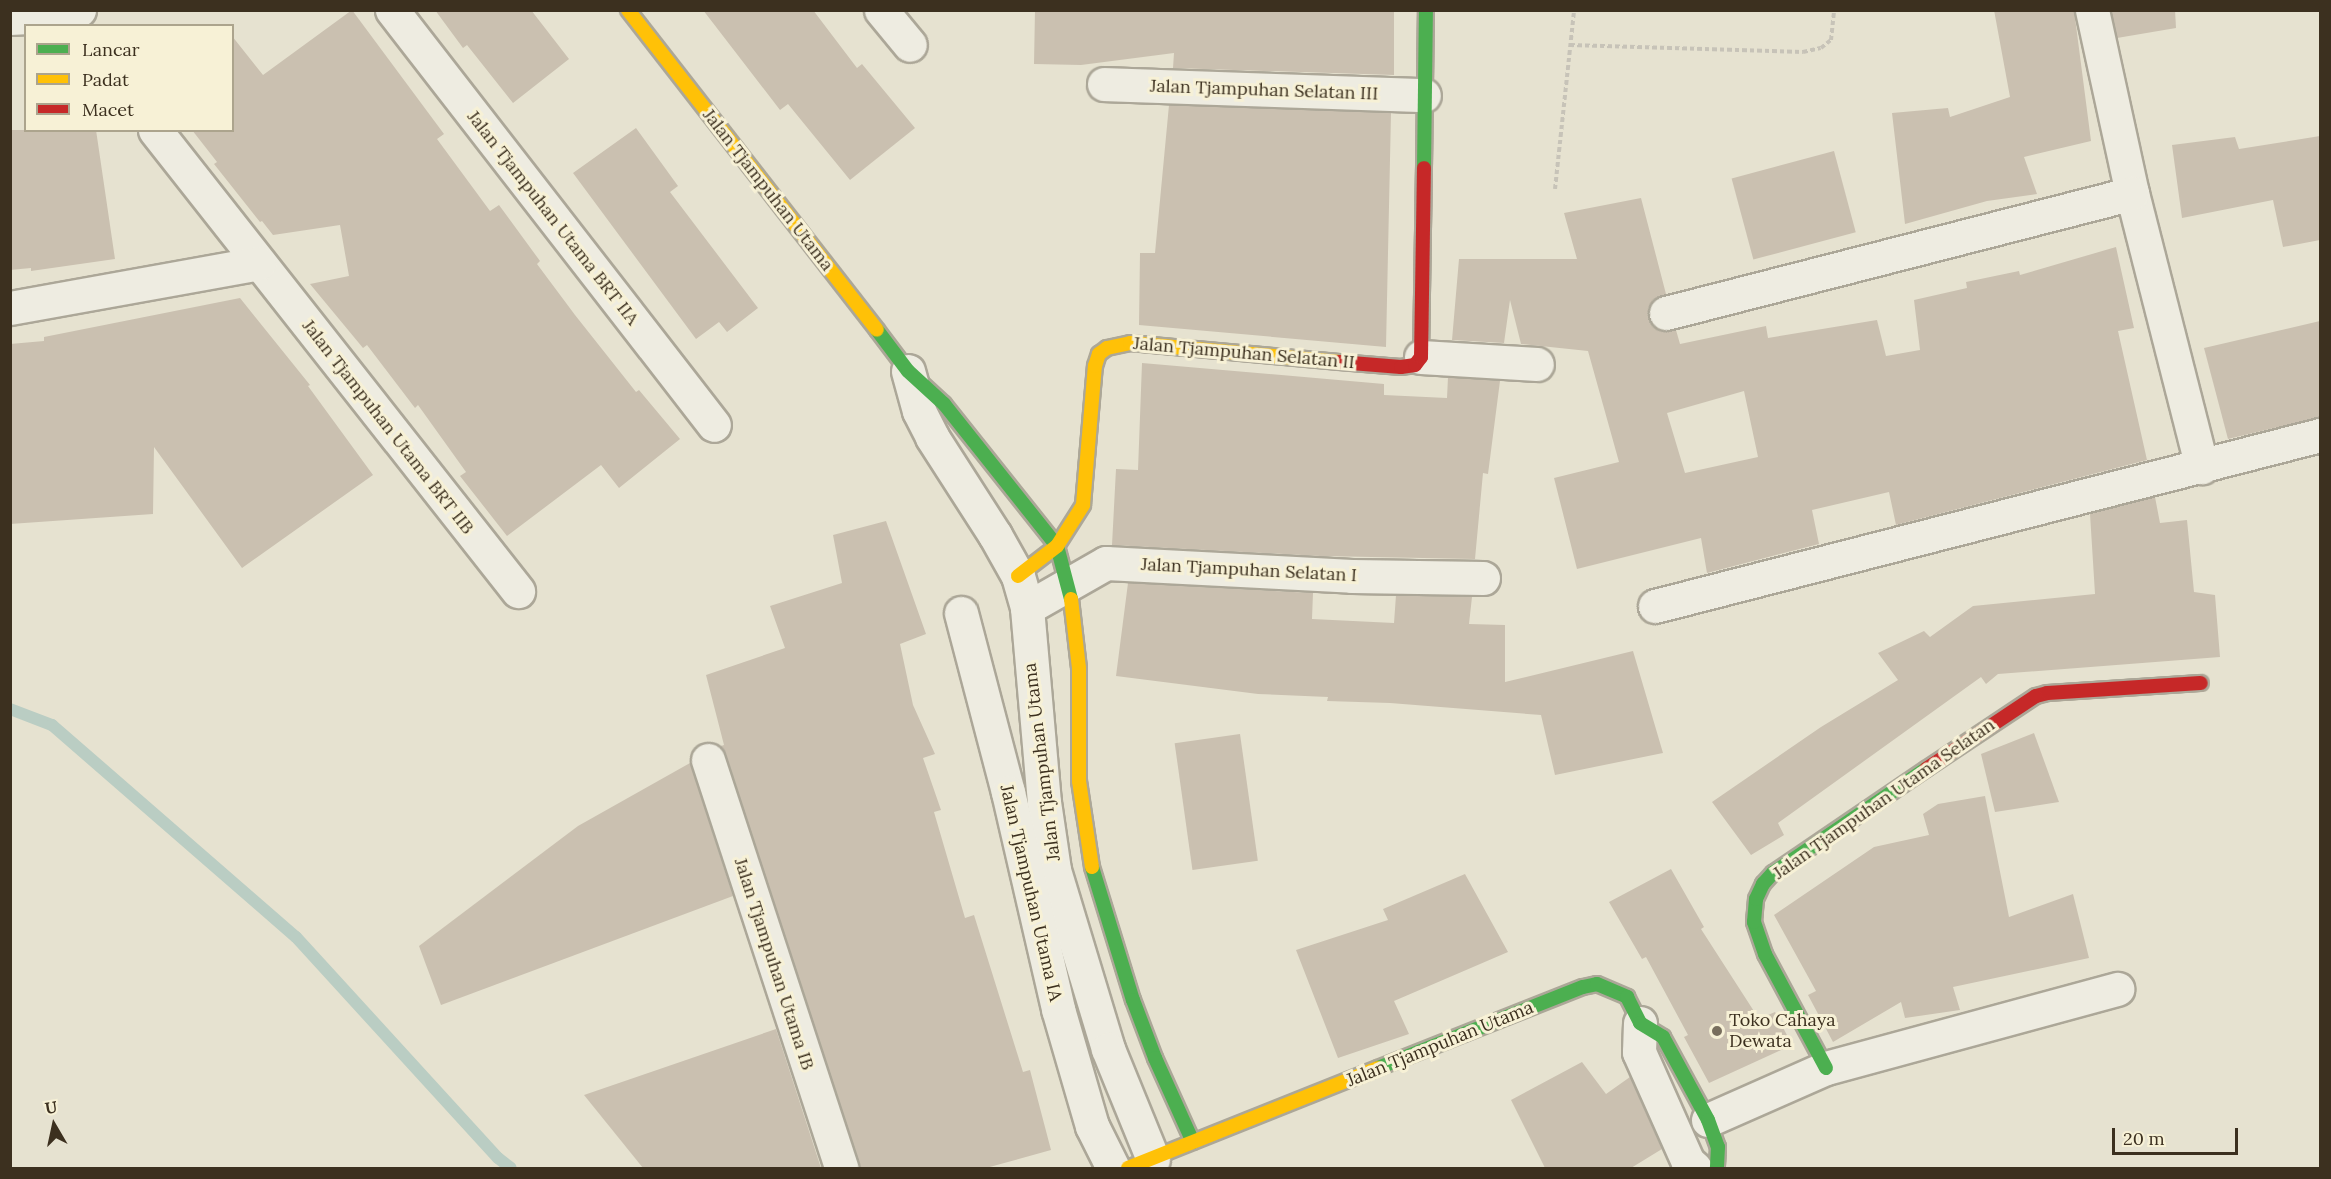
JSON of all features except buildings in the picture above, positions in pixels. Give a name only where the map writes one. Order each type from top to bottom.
[{"type":"street","name":"Jalan Tjampuhan Utama BRT IIA","points":[[392,10],[714,425]]},
{"type":"street","name":"Jalan Tjampuhan Utama","points":[[628,10],[902,364],[944,404],[1057,546],[1068,583],[1079,668],[1079,781],[1093,872],[1133,1000],[1155,1058],[1193,1142]]},
{"type":"street","points":[[881,10],[910,45]]},
{"type":"street","points":[[1421,357],[1426,10]]},
{"type":"street","points":[[2092,10],[2132,193],[2202,467]]},
{"type":"street","points":[[10,18],[72,17]]},
{"type":"street","name":"Jalan Tjampuhan Selatan III","points":[[1104,84],[1424,95]]},
{"type":"street","name":"Jalan Tjampuhan Utama BRT IIB","points":[[157,132],[518,591]]},
{"type":"street","points":[[1666,313],[2132,193]]},
{"type":"street","points":[[10,308],[259,262]]},
{"type":"street","name":"Jalan Tjampuhan Selatan II","points":[[1018,576],[1057,546],[1083,505],[1095,366],[1099,354],[1107,348],[1130,343],[1401,367],[1415,365],[1421,357],[1538,364]]},
{"type":"street","name":"Jalan Tjampuhan Utama","points":[[902,364],[919,411],[932,437],[995,535],[1018,576],[1027,608],[1044,802],[1054,870],[1141,1164],[1583,987],[1597,984],[1627,997],[1641,1023],[1663,1037],[1708,1120],[1718,1147],[1717,1168]]},
{"type":"street","points":[[1655,606],[2320,435]]},
{"type":"street","name":"Jalan Tjampuhan Selatan I","points":[[1027,608],[1106,563],[1352,576],[1483,578]]},
{"type":"street","name":"Jalan Tjampuhan Utama IA","points":[[961,613],[1008,792],[1058,1009],[1092,1126],[1113,1168]]},
{"type":"street","name":"Jalan Tjampuhan Utama Selatan","points":[[1826,1068],[1765,954],[1754,922],[1756,899],[1763,884],[1773,873],[2010,711],[2036,696],[2047,693],[2201,683]]},
{"type":"street","name":"Jalan Tjampuhan Utama IB","points":[[708,760],[841,1168]]},
{"type":"street","points":[[1708,1120],[1826,1068],[2117,989]]},
{"type":"street","points":[[1641,1023],[1639,1052],[1688,1162],[1695,1168]]},
{"type":"path","points":[[1555,189],[1574,10]]},
{"type":"path","points":[[1570,45],[1803,52],[1821,48],[1831,40],[1834,10]]},
{"type":"waterway","points":[[10,709],[52,725],[296,937],[498,1158],[511,1168]]},
{"type":"traffic: fast","points":[[1424,168],[1426,10]]},
{"type":"traffic: fast","points":[[877,330],[908,371],[944,404],[1057,546],[1071,599]]},
{"type":"traffic: fast","points":[[1826,1068],[1765,954],[1754,922],[1756,899],[1763,884],[1773,873],[1926,769]]},
{"type":"traffic: fast","points":[[1092,867],[1133,1000],[1155,1058],[1193,1142]]},
{"type":"traffic: fast","points":[[1378,1068],[1583,987],[1597,984],[1627,997],[1640,1023],[1663,1037],[1708,1120],[1718,1147],[1717,1168]]},
{"type":"traffic: slow","points":[[628,10],[877,330]]},
{"type":"traffic: slow","points":[[1018,576],[1057,546],[1083,505],[1095,366],[1099,354],[1107,348],[1130,343],[1339,362]]},
{"type":"traffic: slow","points":[[1071,599],[1079,668],[1079,781],[1092,867]]},
{"type":"traffic: slow","points":[[1128,1168],[1378,1068]]},
{"type":"traffic: jam","points":[[1339,362],[1401,367],[1415,365],[1421,357],[1424,168]]},
{"type":"traffic: jam","points":[[1926,769],[2036,696],[2047,693],[2201,683]]},
{"type":"place","name":"Toko Cahaya Dewata","points":[[1717,1031]]}]
